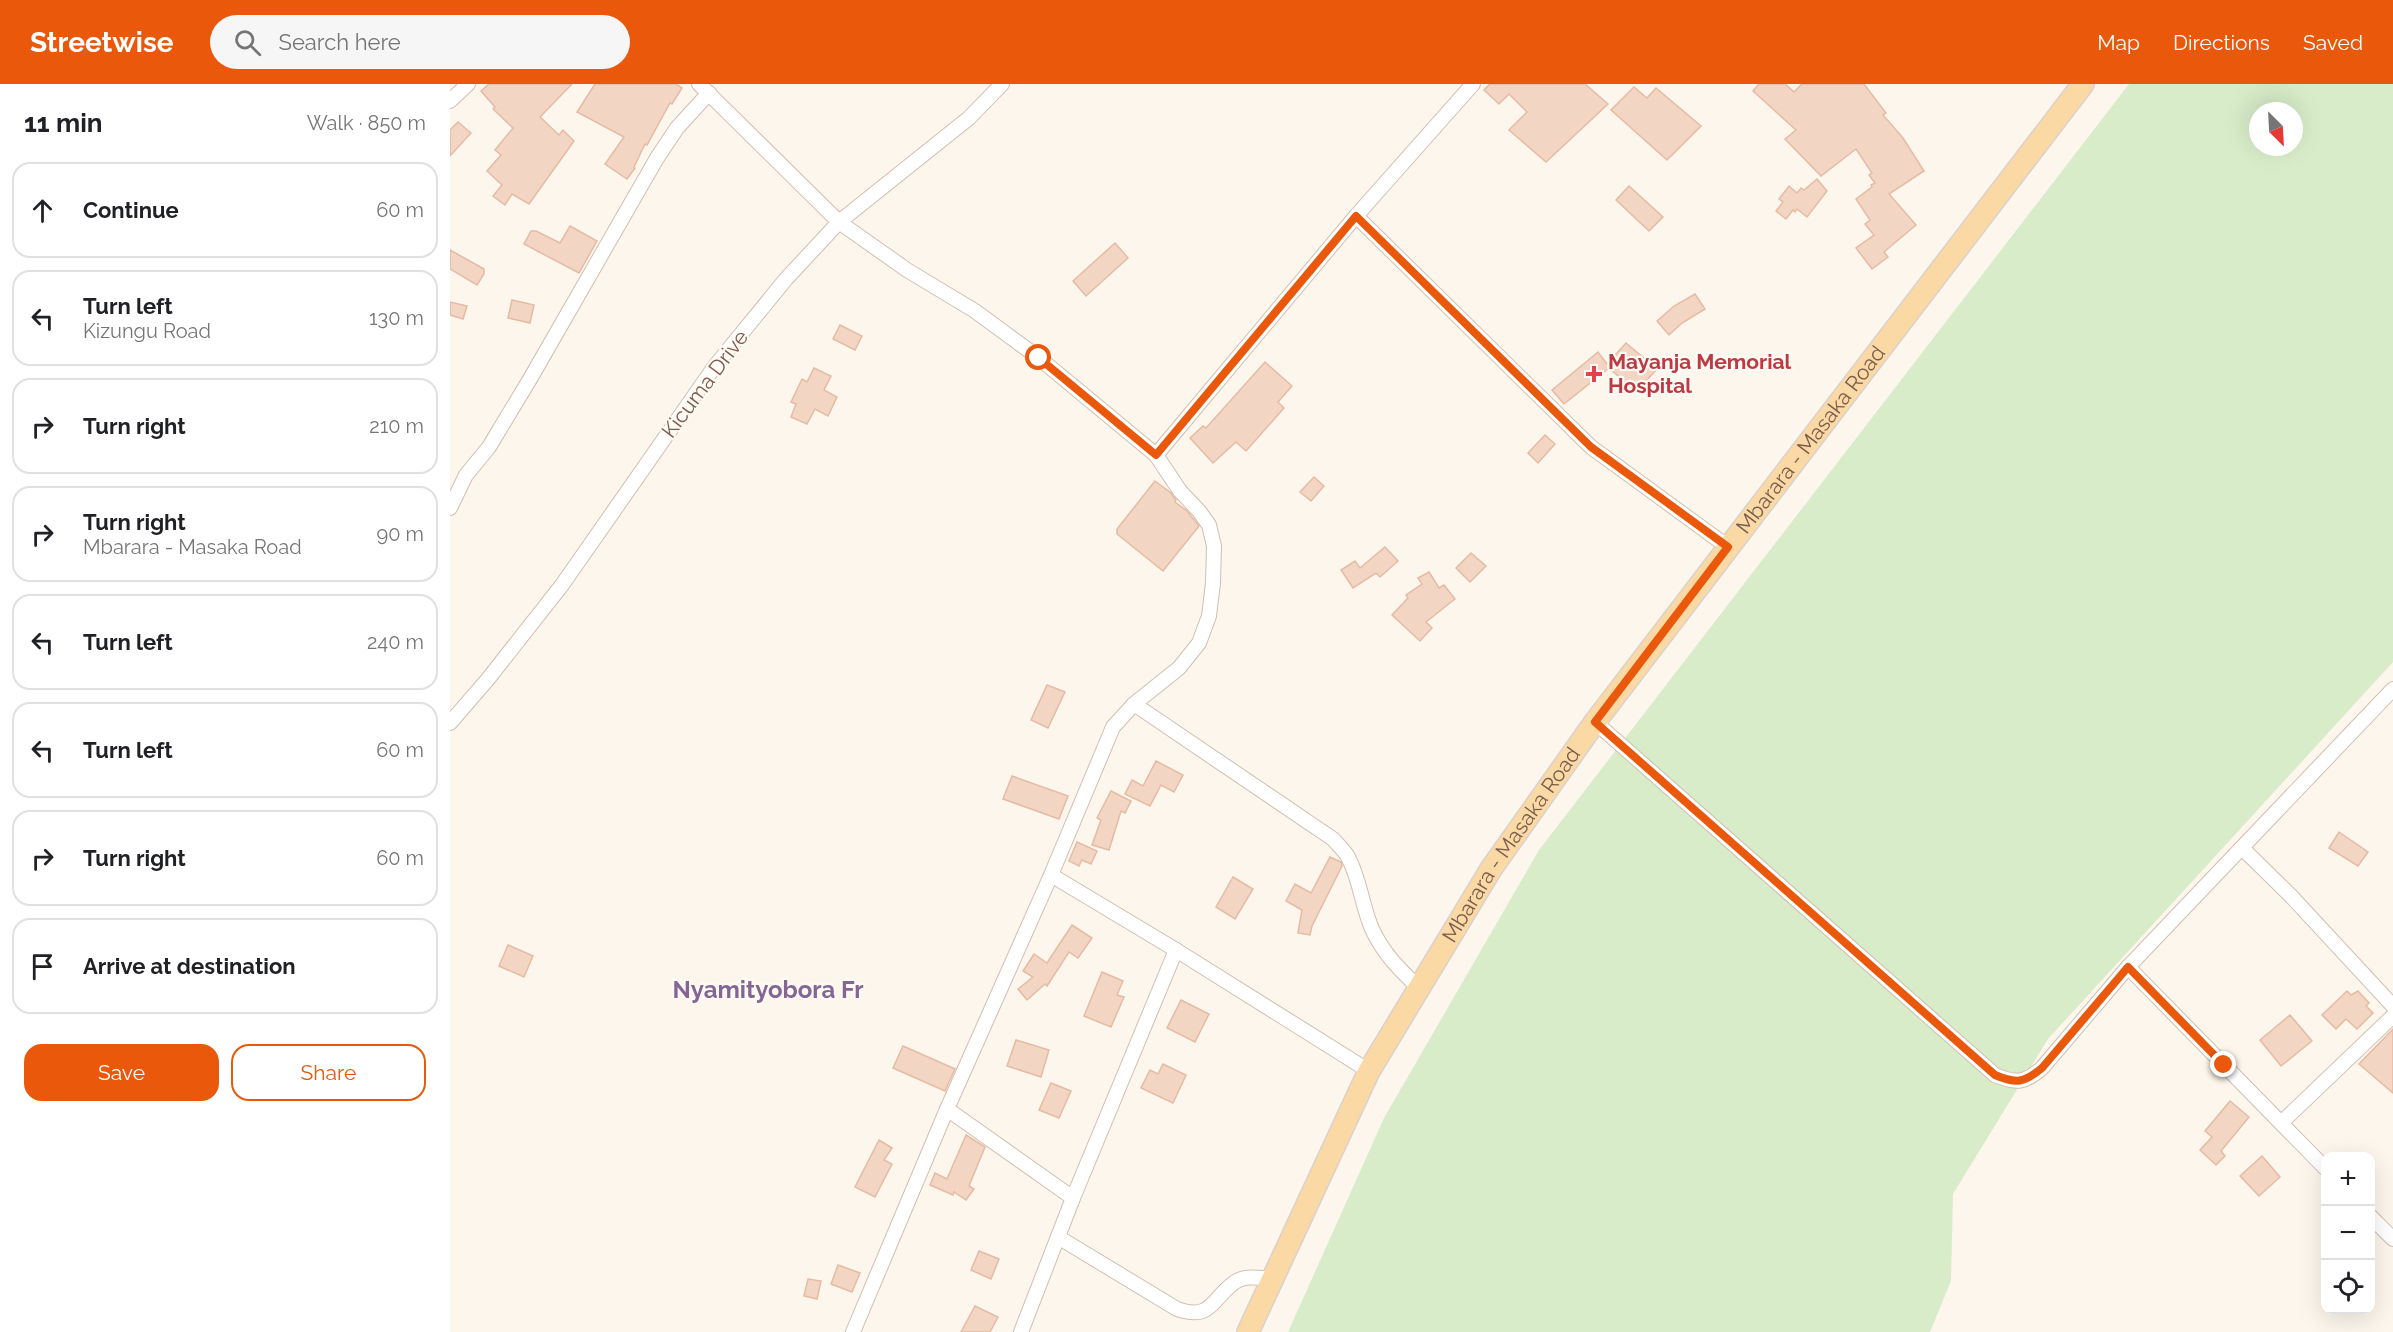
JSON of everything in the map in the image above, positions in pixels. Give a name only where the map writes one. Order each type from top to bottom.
[{"type":"main road","name":"Mbarara - Masaka Road","points":[[1248,1332],[1369,1071],[1491,868],[1595,722],[2076,87]]},
{"type":"street","points":[[450,101],[468,84]]},
{"type":"street","name":"Kicuma Drive","points":[[450,723],[562,585],[715,366],[786,279],[839,222],[969,118],[1002,84]]},
{"type":"street","points":[[1156,455],[1356,216],[1473,84]]},
{"type":"street","points":[[450,508],[466,475],[489,447],[536,370],[657,158],[704,88],[839,222],[907,270],[975,311],[1039,358],[1156,455],[1180,491],[1209,525],[1214,546],[1213,583],[1209,616],[1199,643],[1179,668],[1134,704],[1113,727],[853,1332]]},
{"type":"street","points":[[1356,216],[1591,447],[1728,547]]},
{"type":"street","points":[[1595,722],[1995,1075],[2007,1080],[2018,1081],[2029,1079],[2042,1068],[2128,967],[2393,689]]},
{"type":"street","points":[[1134,704],[1333,839],[1347,856],[1356,877],[1371,927],[1380,945],[1393,963],[1418,987]]},
{"type":"street","points":[[2242,848],[2291,896],[2393,1006]]},
{"type":"street","points":[[1050,875],[1176,950],[1369,1071]]},
{"type":"street","points":[[1021,1332],[1072,1198],[1176,950]]},
{"type":"street","points":[[2128,967],[2321,1165]]},
{"type":"street","points":[[2281,1123],[2393,1016]]},
{"type":"street","points":[[947,1109],[1072,1198]]},
{"type":"street","points":[[2375,1221],[2393,1239]]},
{"type":"street","points":[[1058,1237],[1177,1309],[1191,1314],[1203,1312],[1235,1282],[1242,1279],[1272,1279]]},
{"type":"green space","points":[[2129,84],[2393,84],[2393,662],[2048,1039],[1953,1194],[1951,1281],[1930,1332],[1288,1332],[1384,1118],[1539,850]]},
{"type":"building","points":[[489,84],[572,84],[540,117],[559,135],[563,130],[574,141],[529,204],[512,194],[505,205],[493,196],[502,185],[487,171],[501,155],[495,150],[513,128],[493,109],[495,107],[481,91]]},
{"type":"building","points":[[595,84],[676,84],[682,88],[672,104],[670,103],[647,145],[645,144],[635,168],[627,179],[605,164],[624,137],[577,112]]},
{"type":"building","points":[[1490,84],[1585,84],[1608,104],[1546,162],[1509,130],[1527,112],[1509,94],[1499,104],[1484,90]]},
{"type":"building","points":[[1759,84],[1785,84],[1794,92],[1802,84],[1864,84],[1886,113],[1883,115],[1903,138],[1924,171],[1889,194],[1916,225],[1884,252],[1888,257],[1872,269],[1856,248],[1874,235],[1865,224],[1870,220],[1856,199],[1875,183],[1869,175],[1872,173],[1856,149],[1821,176],[1785,139],[1796,130],[1753,91]]},
{"type":"building","points":[[1634,87],[1647,98],[1656,88],[1701,126],[1667,160],[1611,110]]},
{"type":"building","points":[[458,122],[471,133],[450,156],[450,130]]},
{"type":"building","points":[[1817,179],[1827,191],[1807,217],[1797,209],[1795,212],[1793,210],[1786,219],[1776,211],[1783,202],[1779,199],[1789,186],[1797,193],[1801,188],[1804,190]]},
{"type":"building","points":[[1629,186],[1663,217],[1649,231],[1616,200]]},
{"type":"building","points":[[570,226],[597,241],[579,273],[524,244],[531,231],[536,231],[560,243]]},
{"type":"building","points":[[1115,243],[1128,258],[1086,296],[1073,281]]},
{"type":"building","points":[[450,250],[484,269],[484,274],[477,285],[450,269]]},
{"type":"building","points":[[1695,294],[1705,309],[1682,323],[1669,335],[1657,321],[1674,306]]},
{"type":"building","points":[[512,300],[534,305],[530,323],[508,318]]},
{"type":"building","points":[[450,302],[467,306],[463,319],[450,315]]},
{"type":"building","points":[[840,325],[862,336],[855,350],[833,339]]},
{"type":"building","points":[[1626,343],[1657,369],[1636,392],[1609,368],[1564,404],[1552,390],[1598,352],[1607,364]]},
{"type":"building","points":[[1265,362],[1292,386],[1278,402],[1284,408],[1246,451],[1236,442],[1213,463],[1190,438],[1203,426],[1206,428]]},
{"type":"building","points":[[814,368],[831,376],[824,390],[837,397],[828,416],[815,409],[807,424],[791,417],[796,404],[791,402],[802,379],[807,382]]},
{"type":"building","points":[[1545,435],[1555,444],[1538,463],[1528,453]]},
{"type":"building","points":[[1314,477],[1324,486],[1311,501],[1300,492]]},
{"type":"building","points":[[1155,481],[1171,493],[1175,502],[1187,511],[1199,526],[1163,571],[1117,534],[1117,529]]},
{"type":"building","points":[[1385,547],[1398,561],[1380,577],[1376,573],[1353,588],[1341,570],[1355,561],[1360,568]]},
{"type":"building","points":[[1471,553],[1486,566],[1470,582],[1456,568]]},
{"type":"building","points":[[1429,572],[1439,588],[1444,585],[1455,599],[1426,622],[1432,628],[1420,641],[1392,615],[1408,598],[1406,595],[1422,584],[1418,578]]},
{"type":"building","points":[[1047,685],[1065,692],[1048,728],[1031,720]]},
{"type":"building","points":[[1156,761],[1183,775],[1174,792],[1161,785],[1150,806],[1125,794],[1132,780],[1143,786]]},
{"type":"building","points":[[1012,776],[1068,796],[1059,819],[1003,799]]},
{"type":"building","points":[[1111,791],[1131,801],[1125,813],[1121,811],[1109,850],[1092,845],[1101,820],[1097,818]]},
{"type":"building","points":[[2339,832],[2368,852],[2358,866],[2329,848]]},
{"type":"building","points":[[1077,842],[1097,851],[1091,864],[1082,860],[1079,866],[1069,861]]},
{"type":"building","points":[[1330,857],[1341,862],[1342,866],[1312,926],[1310,935],[1298,933],[1302,910],[1286,901],[1295,884],[1311,893]]},
{"type":"building","points":[[1233,877],[1253,889],[1235,919],[1216,907]]},
{"type":"building","points":[[1072,925],[1092,938],[1078,958],[1069,952],[1047,986],[1045,984],[1027,1000],[1018,989],[1033,977],[1023,971],[1034,954],[1047,963]]},
{"type":"building","points":[[508,945],[533,956],[524,977],[499,966]]},
{"type":"building","points":[[1102,972],[1123,981],[1117,995],[1124,997],[1111,1027],[1084,1016]]},
{"type":"building","points":[[2347,991],[2351,995],[2358,991],[2369,1003],[2366,1006],[2373,1013],[2357,1029],[2346,1019],[2336,1029],[2322,1015]]},
{"type":"building","points":[[1181,1000],[1209,1014],[1195,1042],[1167,1028]]},
{"type":"building","points":[[2290,1015],[2312,1041],[2281,1066],[2260,1040]]},
{"type":"building","points":[[2393,1029],[2393,1093],[2359,1064]]},
{"type":"building","points":[[1016,1040],[1049,1050],[1041,1077],[1007,1066]]},
{"type":"building","points":[[903,1046],[955,1069],[945,1091],[893,1068]]},
{"type":"building","points":[[1163,1064],[1186,1075],[1173,1103],[1141,1088],[1150,1070],[1158,1074]]},
{"type":"building","points":[[1051,1083],[1071,1091],[1059,1118],[1039,1110]]},
{"type":"building","points":[[2230,1101],[2249,1117],[2221,1151],[2225,1156],[2216,1165],[2200,1150],[2212,1137],[2205,1131]]},
{"type":"building","points":[[966,1135],[985,1147],[969,1186],[974,1189],[966,1200],[954,1192],[953,1195],[930,1185],[935,1173],[947,1179]]},
{"type":"building","points":[[879,1140],[892,1148],[884,1160],[892,1164],[875,1197],[855,1187]]},
{"type":"building","points":[[2262,1156],[2280,1177],[2259,1196],[2240,1176]]},
{"type":"building","points":[[979,1251],[999,1259],[991,1279],[971,1270]]},
{"type":"building","points":[[838,1265],[860,1273],[852,1292],[831,1284]]},
{"type":"building","points":[[808,1279],[821,1281],[817,1299],[804,1296]]},
{"type":"building","points":[[975,1306],[998,1317],[990,1332],[961,1332]]},
{"type":"place","name":"Mayanja Memorial Hospital","points":[[1594,374]]},
{"type":"district","name":"Nyamityobora Fr","points":[[768,990]]},
{"type":"route","points":[[1039,358],[1156,455],[1356,216],[1591,447],[1728,547],[1595,722],[1995,1075],[2007,1080],[2029,1079],[2042,1068],[2128,967],[2224,1065]]}]
